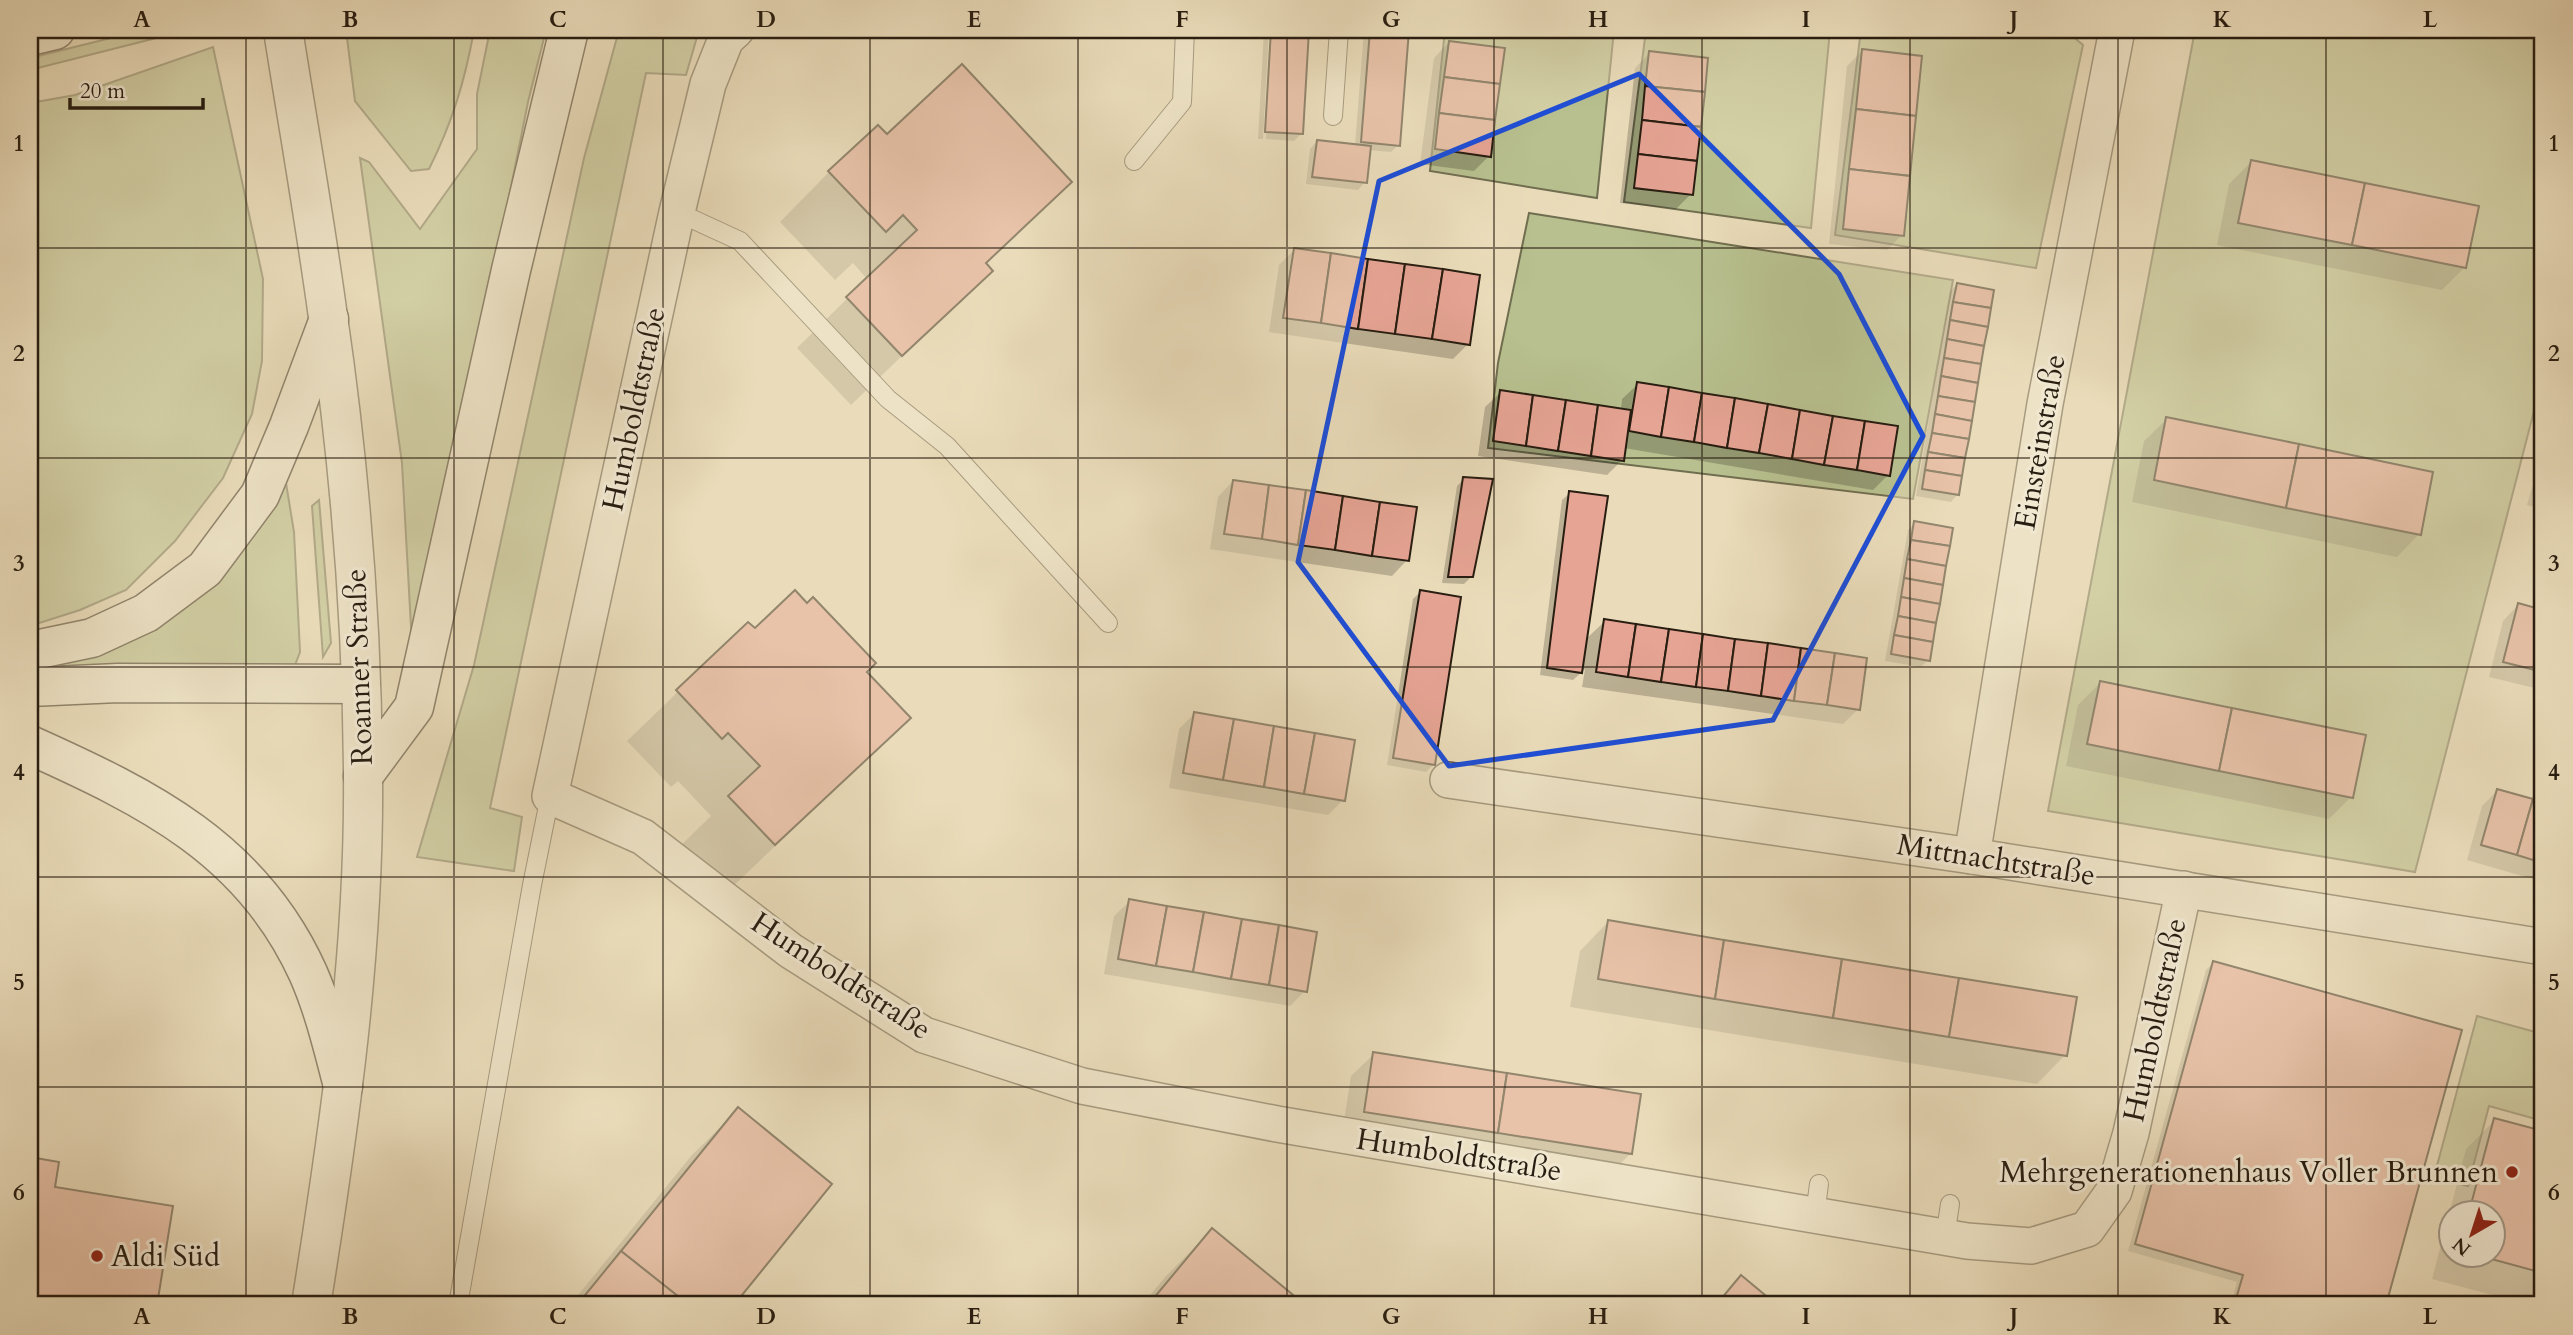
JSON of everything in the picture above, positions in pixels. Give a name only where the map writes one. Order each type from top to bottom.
[{"type":"main road","points":[[30,36],[55,30]]},
{"type":"main road","name":"Roanner Straße","points":[[283,30],[329,318],[349,495],[363,776],[357,923],[343,1086],[311,1305]]},
{"type":"main road","points":[[363,776],[414,707],[511,270],[569,30]]},
{"type":"main road","points":[[30,650],[92,638],[146,613],[205,569],[260,495],[329,318]]},
{"type":"main road","points":[[30,687],[118,683],[360,684]]},
{"type":"main road","points":[[30,745],[107,779],[165,812],[199,836],[253,887],[272,909],[293,942],[308,974],[323,1011],[343,1086]]},
{"type":"street","name":"Humboldtstraße","points":[[736,30],[726,39],[708,84],[677,212],[550,796],[643,837],[792,951],[924,1035],[1095,1088],[1277,1124],[1947,1220],[2031,1246],[2087,1229],[2115,1191],[2131,1133],[2184,890]]},
{"type":"street","name":"Einsteinstraße","points":[[1972,856],[2045,404],[2117,30]]},
{"type":"street","name":"Mittnachtstraße","points":[[1448,780],[1972,856],[2543,947]]},
{"type":"lane","points":[[1134,161],[1182,102],[1185,30]]},
{"type":"lane","points":[[1333,116],[1339,30]]},
{"type":"lane","points":[[677,212],[740,241],[888,399],[947,446],[1108,623]]},
{"type":"lane","name":"Humboldtstraße","points":[[458,1305],[550,796]]},
{"type":"highlighted area","points":[[1639,74],[1839,274],[1923,436],[1773,720],[1449,766],[1298,562],[1379,181]]},
{"type":"green space","points":[[143,30],[188,30],[30,70],[30,58]]},
{"type":"green space","points":[[346,30],[474,30],[457,101],[429,169],[411,171],[355,101]]},
{"type":"green space","points":[[490,30],[546,30],[528,102],[419,646],[412,645],[402,463],[360,158],[369,162],[420,229],[477,149],[477,94]]},
{"type":"green space","points":[[619,30],[699,30],[686,75],[646,73],[490,808],[522,817],[514,871],[417,857],[474,665],[584,158]]},
{"type":"green space","points":[[1445,30],[1614,30],[1597,198],[1430,171]]},
{"type":"green space","points":[[1646,30],[1830,30],[1811,228],[1624,202]]},
{"type":"green space","points":[[1861,30],[2065,30],[2083,45],[2036,268],[1835,235]]},
{"type":"green space","points":[[2195,30],[2543,30],[2543,376],[2415,872],[2048,811]]},
{"type":"green space","points":[[213,47],[263,279],[262,361],[252,414],[223,478],[175,541],[126,590],[80,610],[30,626],[30,103],[75,95]]},
{"type":"green space","points":[[1529,213],[1953,280],[1913,499],[1488,448],[1498,363]]},
{"type":"green space","points":[[285,477],[294,532],[300,652],[295,665],[30,672],[97,649]]},
{"type":"green space","points":[[319,500],[331,643],[323,657],[312,506]]},
{"type":"green space","points":[[2477,1016],[2543,1034],[2543,1121],[2489,1106],[2468,1186],[2434,1177]]},
{"type":"building","points":[[1271,30],[1309,30],[1303,134],[1265,132]]},
{"type":"building","points":[[1370,30],[1409,30],[1400,146],[1361,142]]},
{"type":"building","points":[[1449,41],[1505,48],[1500,84],[1444,77]]},
{"type":"building","points":[[1862,49],[1922,56],[1916,116],[1856,109]]},
{"type":"building","points":[[1649,51],[1708,58],[1705,92],[1645,86]]},
{"type":"building","points":[[962,64],[1072,182],[986,263],[993,271],[902,356],[846,297],[917,230],[903,215],[886,232],[828,171],[878,125],[887,134]]},
{"type":"building","points":[[1444,77],[1500,84],[1495,120],[1439,113]]},
{"type":"building","points":[[1645,86],[1705,92],[1701,127],[1642,120]]},
{"type":"building","points":[[1856,109],[1916,116],[1910,176],[1849,169]]},
{"type":"building","points":[[1439,113],[1495,120],[1491,157],[1435,149]]},
{"type":"building","points":[[1642,120],[1701,127],[1697,161],[1638,154]]},
{"type":"building","points":[[1317,140],[1371,146],[1367,183],[1312,177]]},
{"type":"building","points":[[1638,154],[1697,161],[1693,195],[1634,188]]},
{"type":"building","points":[[2251,160],[2365,183],[2352,245],[2238,223]]},
{"type":"building","points":[[1849,169],[1910,176],[1904,236],[1843,229]]},
{"type":"building","points":[[2365,183],[2479,206],[2466,268],[2352,245]]},
{"type":"building","points":[[1294,248],[1331,253],[1321,323],[1283,318]]},
{"type":"building","points":[[1331,253],[1368,259],[1358,329],[1321,323]]},
{"type":"building","points":[[1368,259],[1405,264],[1395,334],[1358,329]]},
{"type":"building","points":[[1405,264],[1443,269],[1432,339],[1395,334]]},
{"type":"building","points":[[1443,269],[1480,275],[1470,345],[1432,339]]},
{"type":"building","points":[[1957,283],[1994,290],[1991,308],[1953,302]]},
{"type":"building","points":[[1953,302],[1991,308],[1988,327],[1950,320]]},
{"type":"building","points":[[1950,320],[1988,327],[1984,346],[1947,339]]},
{"type":"building","points":[[1947,339],[1984,346],[1981,364],[1944,358]]},
{"type":"building","points":[[1944,358],[1981,364],[1978,383],[1941,376]]},
{"type":"building","points":[[1941,376],[1978,383],[1975,402],[1938,396]]},
{"type":"building","points":[[1637,382],[1669,387],[1661,437],[1629,431]]},
{"type":"building","points":[[1669,387],[1702,393],[1694,442],[1661,437]]},
{"type":"building","points":[[1500,390],[1533,395],[1526,446],[1493,441]]},
{"type":"building","points":[[1702,393],[1735,398],[1727,448],[1694,442]]},
{"type":"building","points":[[1533,395],[1566,400],[1558,451],[1526,446]]},
{"type":"building","points":[[1938,396],[1975,402],[1972,421],[1935,414]]},
{"type":"building","points":[[1735,398],[1768,404],[1759,453],[1727,448]]},
{"type":"building","points":[[1566,400],[1598,405],[1591,456],[1558,451]]},
{"type":"building","points":[[1768,404],[1800,410],[1792,459],[1759,453]]},
{"type":"building","points":[[1598,405],[1631,410],[1624,461],[1591,456]]},
{"type":"building","points":[[1800,410],[1833,416],[1824,465],[1792,459]]},
{"type":"building","points":[[1935,414],[1972,421],[1969,439],[1932,433]]},
{"type":"building","points":[[1833,416],[1865,421],[1857,470],[1824,465]]},
{"type":"building","points":[[2166,417],[2299,444],[2286,508],[2154,480]]},
{"type":"building","points":[[1865,421],[1898,426],[1890,476],[1857,470]]},
{"type":"building","points":[[1932,433],[1969,439],[1965,458],[1928,452]]},
{"type":"building","points":[[2299,444],[2433,472],[2421,535],[2286,508]]},
{"type":"building","points":[[1928,452],[1965,458],[1962,476],[1925,470]]},
{"type":"building","points":[[1925,470],[1962,476],[1959,495],[1922,489]]},
{"type":"building","points":[[1463,477],[1493,479],[1473,577],[1448,577]]},
{"type":"building","points":[[1233,480],[1269,485],[1262,539],[1224,534]]},
{"type":"building","points":[[1269,485],[1306,490],[1298,545],[1262,539]]},
{"type":"building","points":[[1306,490],[1343,496],[1335,550],[1298,545]]},
{"type":"building","points":[[1569,491],[1608,496],[1582,673],[1547,668]]},
{"type":"building","points":[[1343,496],[1380,502],[1372,556],[1335,550]]},
{"type":"building","points":[[1380,502],[1417,507],[1409,561],[1372,556]]},
{"type":"building","points":[[1914,521],[1953,528],[1950,546],[1911,540]]},
{"type":"building","points":[[1911,540],[1950,546],[1946,566],[1907,559]]},
{"type":"building","points":[[1907,559],[1946,566],[1943,585],[1904,578]]},
{"type":"building","points":[[1904,578],[1943,585],[1940,604],[1901,597]]},
{"type":"building","points":[[795,590],[807,603],[813,597],[876,663],[867,672],[911,718],[775,845],[728,796],[760,766],[728,733],[722,739],[676,690],[748,622],[755,628]]},
{"type":"building","points":[[1420,590],[1461,597],[1435,765],[1393,758]]},
{"type":"building","points":[[1901,597],[1940,604],[1936,623],[1898,616]]},
{"type":"building","points":[[2518,603],[2543,610],[2543,637],[2535,670],[2503,662]]},
{"type":"building","points":[[1898,616],[1936,623],[1933,642],[1894,635]]},
{"type":"building","points":[[1604,619],[1636,624],[1628,677],[1596,672]]},
{"type":"building","points":[[1636,624],[1669,629],[1661,682],[1628,677]]},
{"type":"building","points":[[1669,629],[1703,634],[1696,687],[1661,682]]},
{"type":"building","points":[[1703,634],[1735,639],[1728,691],[1696,687]]},
{"type":"building","points":[[1894,635],[1933,642],[1930,661],[1891,654]]},
{"type":"building","points":[[2543,637],[2543,672],[2535,670]]},
{"type":"building","points":[[1735,639],[1768,643],[1761,696],[1728,691]]},
{"type":"building","points":[[1768,643],[1801,648],[1794,701],[1761,696]]},
{"type":"building","points":[[1801,648],[1835,653],[1827,705],[1794,701]]},
{"type":"building","points":[[1835,653],[1867,658],[1860,710],[1827,705]]},
{"type":"building","points":[[2100,681],[2232,708],[2219,771],[2087,744]]},
{"type":"building","points":[[2232,708],[2366,735],[2353,798],[2219,771]]},
{"type":"building","points":[[1194,712],[1234,719],[1223,780],[1183,773]]},
{"type":"building","points":[[1234,719],[1274,726],[1264,787],[1223,780]]},
{"type":"building","points":[[1274,726],[1315,733],[1304,794],[1264,787]]},
{"type":"building","points":[[1315,733],[1355,740],[1345,801],[1304,794]]},
{"type":"building","points":[[2497,789],[2533,799],[2517,855],[2481,845]]},
{"type":"building","points":[[2533,799],[2543,802],[2543,863],[2517,855]]},
{"type":"building","points":[[1129,899],[1167,906],[1156,966],[1118,959]]},
{"type":"building","points":[[1167,906],[1204,912],[1193,972],[1156,966]]},
{"type":"building","points":[[1204,912],[1242,919],[1231,979],[1193,972]]},
{"type":"building","points":[[1242,919],[1279,925],[1269,985],[1231,979]]},
{"type":"building","points":[[1608,920],[1724,940],[1715,999],[1598,979]]},
{"type":"building","points":[[1279,925],[1317,932],[1307,992],[1269,985]]},
{"type":"building","points":[[1724,940],[1842,959],[1833,1018],[1715,999]]},
{"type":"building","points":[[1842,959],[1959,978],[1949,1037],[1833,1018]]},
{"type":"building","points":[[2213,961],[2462,1030],[2386,1305],[2258,1305],[2236,1299],[2243,1275],[2135,1244]]},
{"type":"building","points":[[1959,978],[2077,997],[2067,1056],[1949,1037]]},
{"type":"building","points":[[1373,1052],[1507,1073],[1498,1133],[1364,1112]]},
{"type":"building","points":[[1507,1073],[1641,1094],[1632,1154],[1498,1133]]},
{"type":"building","points":[[738,1107],[832,1184],[734,1305],[689,1305],[621,1251]]},
{"type":"building","name":"Mehrgenerationenhaus Voller Brunnen","points":[[2494,1118],[2543,1131],[2543,1273],[2506,1263],[2506,1198],[2473,1198]]},
{"type":"building","name":"Aldi Süd","points":[[30,1157],[59,1162],[55,1187],[173,1206],[157,1305],[30,1305]]},
{"type":"building","points":[[1212,1228],[1304,1304],[1304,1305],[1148,1305]]},
{"type":"building","points":[[621,1251],[689,1305],[577,1305]]},
{"type":"building","points":[[1741,1275],[1777,1305],[1716,1305]]},
{"type":"place","name":"Mehrgenerationenhaus Voller Brunnen","points":[[2512,1172]]},
{"type":"place","name":"Aldi Süd","points":[[97,1256]]}]
